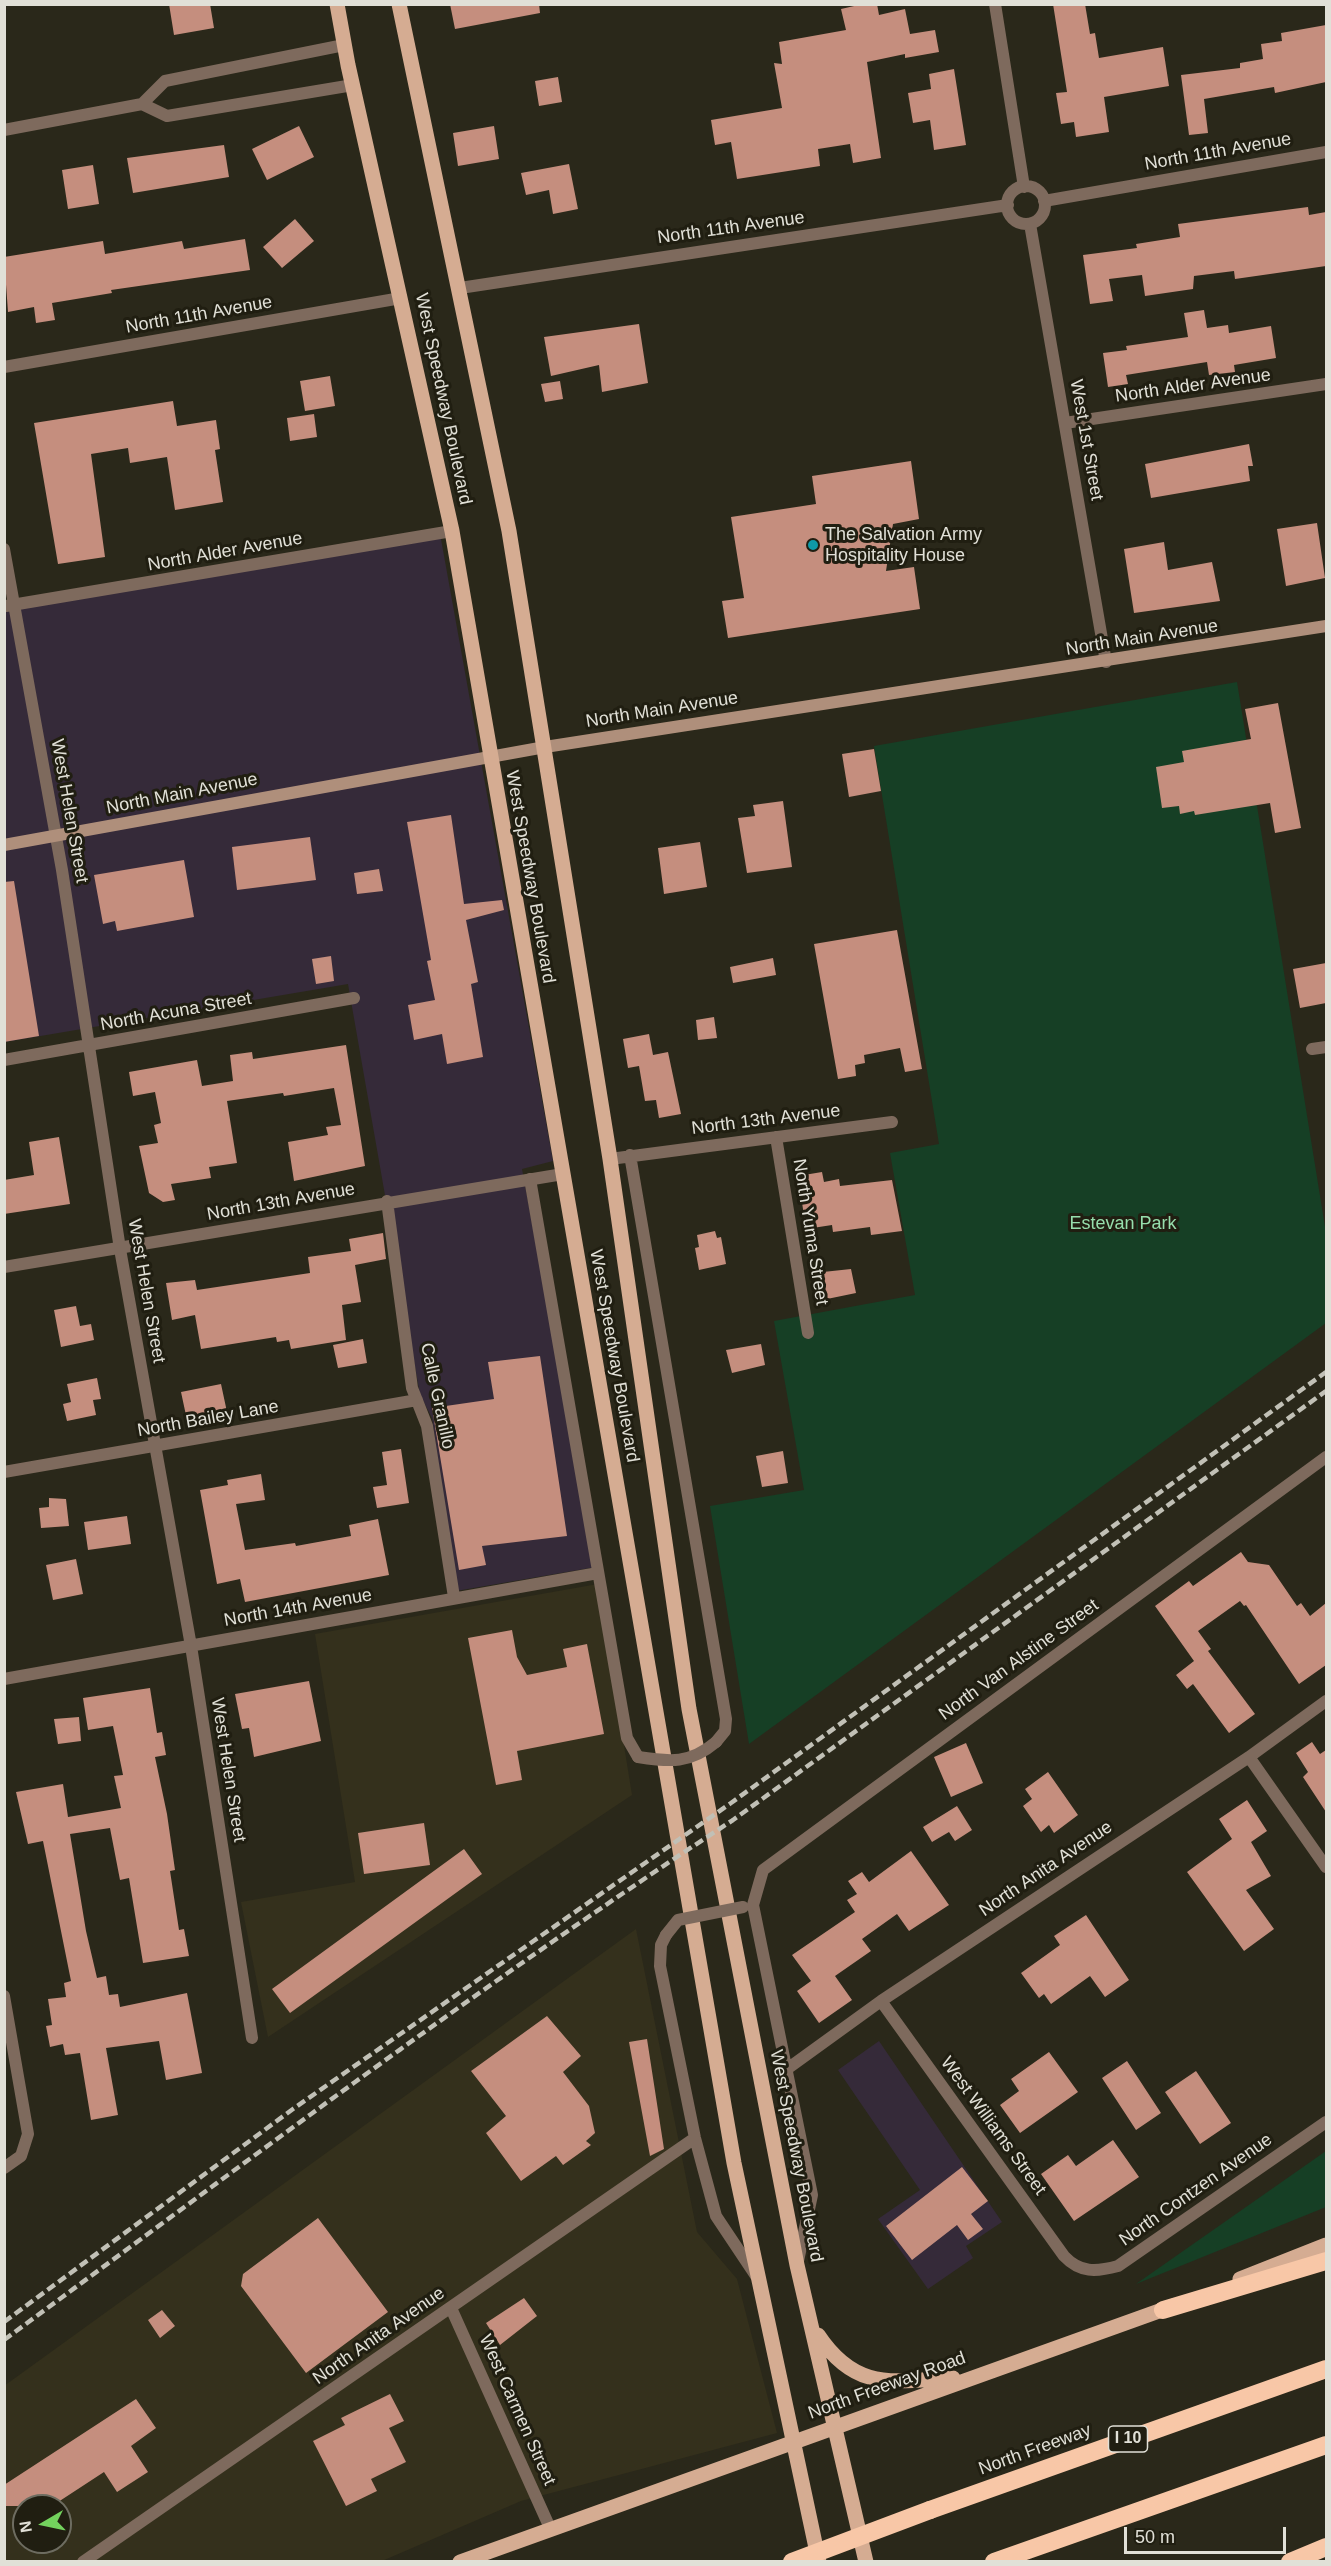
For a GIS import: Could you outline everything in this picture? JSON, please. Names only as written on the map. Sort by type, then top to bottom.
[{"type":"highway","points":[[1163,2310],[1326,2261]]},
{"type":"highway","name":"North Freeway","points":[[792,2562],[1326,2369]]},
{"type":"highway","points":[[994,2562],[1326,2445]]},
{"type":"highway","points":[[1290,2562],[1326,2547]]},
{"type":"main road","name":"West Speedway Boulevard","points":[[337,4],[352,86],[452,531],[489,757],[732,2152],[756,2276],[819,2562]]},
{"type":"main road","name":"West Speedway Boulevard","points":[[399,4],[509,531],[610,1159],[689,1710],[797,2265],[866,2562]]},
{"type":"main road","name":"North Main Avenue","points":[[4,845],[545,747],[1106,662],[1326,626]]},
{"type":"main road","name":"North Freeway Road","points":[[460,2562],[969,2377],[1163,2310],[1326,2245]]},
{"type":"main road","points":[[811,2325],[829,2351],[853,2372],[884,2381],[969,2377]]},
{"type":"street","points":[[995,4],[1024,187]]},
{"type":"street","points":[[4,130],[142,104],[165,81],[344,45]]},
{"type":"street","points":[[142,104],[167,116],[352,86]]},
{"type":"street","name":"North 11th Avenue","points":[[1044,201],[1326,152]]},
{"type":"street","points":[[1024,187],[1038,191],[1044,201],[1040,218],[1029,224],[1012,218],[1008,205],[1011,194],[1024,187]]},
{"type":"street","name":"North 11th Avenue","points":[[460,288],[1008,205]]},
{"type":"street","name":"West 1st Street","points":[[1029,224],[1106,662]]},
{"type":"street","name":"North 11th Avenue","points":[[4,367],[401,298]]},
{"type":"street","name":"North Alder Avenue","points":[[1065,423],[1326,384]]},
{"type":"street","name":"North Alder Avenue","points":[[8,606],[452,531]]},
{"type":"street","name":"West Helen Street","points":[[4,549],[8,606],[56,836],[120,1249],[191,1646],[252,2038]]},
{"type":"street","name":"North Acuna Street","points":[[4,1060],[354,998]]},
{"type":"street","points":[[1312,1050],[1326,1047]]},
{"type":"street","name":"North 13th Avenue","points":[[610,1159],[892,1122]]},
{"type":"street","name":"North Yuma Street","points":[[776,1137],[808,1333]]},
{"type":"street","points":[[530,1179],[627,1738],[638,1757],[669,1762],[700,1756],[725,1731],[726,1719],[630,1155]]},
{"type":"street","name":"North 13th Avenue","points":[[4,1267],[120,1249],[387,1201],[563,1174]]},
{"type":"street","name":"Calle Granillo","points":[[387,1201],[412,1388],[427,1426],[454,1597]]},
{"type":"street","name":"North Bailey Lane","points":[[4,1472],[417,1400]]},
{"type":"street","name":"North Van Alstine Street","points":[[748,1906],[763,1870],[1326,1457]]},
{"type":"street","name":"North 14th Avenue","points":[[4,1679],[598,1573]]},
{"type":"street","name":"North Anita Avenue","points":[[787,2068],[881,2001],[1249,1757],[1326,1701]]},
{"type":"street","points":[[1249,1757],[1326,1867]]},
{"type":"street","points":[[756,2276],[716,2216],[695,2138],[660,1966],[661,1945],[678,1920],[748,1906],[787,2068],[812,2194],[797,2265]]},
{"type":"street","points":[[4,1996],[27,2120],[27,2145],[21,2156],[4,2168]]},
{"type":"street","name":"West Williams Street","points":[[881,2001],[1064,2256],[1080,2268]]},
{"type":"street","name":"North Contzen Avenue","points":[[1080,2268],[1102,2271],[1118,2266],[1326,2122]]},
{"type":"street","name":"North Anita Avenue","points":[[83,2562],[695,2138]]},
{"type":"street","name":"West Carmen Street","points":[[451,2308],[550,2528]]},
{"type":"shaded area","points":[[439,528],[553,1161],[522,1169],[596,1567],[456,1591],[432,1418],[420,1395],[348,984],[5,1042],[5,608]]},
{"type":"shaded area","points":[[598,1584],[632,1795],[268,2037],[241,1902],[355,1882],[315,1634]]},
{"type":"shaded area","points":[[636,1929],[697,2232],[737,2279],[777,2433],[521,2501],[382,2561],[5,2561],[4,2386]]},
{"type":"shaded area","points":[[879,2041],[1002,2222],[966,2246],[973,2258],[928,2289],[878,2219],[920,2190],[838,2070]]},
{"type":"green space","name":"Estevan Park","points":[[1237,682],[1326,1233],[1326,1323],[749,1744],[710,1506],[804,1490],[774,1321],[915,1295],[890,1153],[939,1144],[874,746]]},
{"type":"green space","points":[[1326,2151],[1326,2207],[1136,2284]]},
{"type":"building","points":[[169,4],[210,4],[214,28],[174,35]]},
{"type":"building","points":[[450,4],[539,4],[540,13],[455,29]]},
{"type":"building","points":[[863,4],[877,4],[879,15],[905,9],[910,34],[935,30],[939,52],[905,58],[905,54],[867,62],[881,158],[853,163],[850,144],[818,149],[820,166],[737,179],[731,142],[715,145],[711,120],[782,108],[774,63],[782,64],[779,42],[846,30],[841,9]]},
{"type":"building","points":[[1053,4],[1085,4],[1090,34],[1095,33],[1099,58],[1163,47],[1169,86],[1104,97],[1109,132],[1076,137],[1074,122],[1061,124],[1056,93],[1067,92]]},
{"type":"building","points":[[1326,25],[1326,82],[1275,93],[1274,87],[1204,99],[1208,133],[1189,135],[1181,75],[1240,68],[1240,63],[1263,59],[1261,44],[1282,41],[1281,33]]},
{"type":"building","points":[[954,69],[966,145],[934,150],[930,120],[913,123],[908,93],[931,89],[929,74]]},
{"type":"building","points":[[558,77],[562,102],[539,106],[535,81]]},
{"type":"building","points":[[299,126],[314,157],[267,180],[252,149]]},
{"type":"building","points":[[494,126],[499,159],[458,166],[453,133]]},
{"type":"building","points":[[224,145],[229,177],[133,193],[127,158]]},
{"type":"building","points":[[569,164],[578,209],[553,214],[549,190],[526,195],[521,173]]},
{"type":"building","points":[[93,165],[99,204],[68,209],[62,170]]},
{"type":"building","points":[[1308,207],[1309,215],[1326,212],[1326,266],[1235,279],[1234,271],[1194,276],[1193,289],[1145,296],[1142,275],[1109,279],[1113,301],[1090,304],[1083,255],[1137,248],[1136,244],[1180,237],[1178,224]]},
{"type":"building","points":[[295,219],[314,241],[282,268],[263,247]]},
{"type":"building","points":[[245,239],[250,270],[111,290],[112,293],[52,303],[55,320],[36,323],[34,307],[8,312],[4,257],[103,241],[105,254],[182,241],[184,249]]},
{"type":"building","points":[[1204,310],[1207,328],[1228,325],[1229,333],[1271,326],[1276,358],[1234,365],[1235,372],[1209,375],[1207,362],[1126,375],[1128,384],[1108,387],[1103,353],[1127,350],[1126,346],[1188,337],[1184,313]]},
{"type":"building","points":[[639,324],[648,383],[602,392],[599,365],[551,376],[544,337]]},
{"type":"building","points":[[330,376],[335,406],[305,411],[300,381]]},
{"type":"building","points":[[560,381],[563,399],[545,402],[541,384]]},
{"type":"building","points":[[173,401],[177,426],[216,420],[220,449],[215,450],[223,502],[175,510],[167,457],[130,463],[128,448],[91,454],[105,557],[58,564],[34,423]]},
{"type":"building","points":[[314,414],[317,437],[290,441],[287,418]]},
{"type":"building","points":[[1249,444],[1253,466],[1248,466],[1250,481],[1151,498],[1145,464]]},
{"type":"building","name":"The Salvation Army Hospitality House","points":[[911,461],[919,519],[893,524],[886,571],[914,567],[920,609],[728,638],[722,601],[744,598],[731,517],[816,504],[812,476]]},
{"type":"building","points":[[1317,523],[1325,578],[1286,586],[1277,529]]},
{"type":"building","points":[[1164,542],[1168,570],[1212,562],[1220,601],[1134,613],[1124,549]]},
{"type":"building","points":[[1278,703],[1301,828],[1275,833],[1270,803],[1195,815],[1194,811],[1180,814],[1179,806],[1162,808],[1156,767],[1184,762],[1182,751],[1251,739],[1245,709]]},
{"type":"building","points":[[874,749],[881,791],[849,797],[842,754]]},
{"type":"building","points":[[783,801],[792,867],[747,873],[738,818],[755,816],[753,805]]},
{"type":"building","points":[[451,815],[464,904],[502,900],[504,910],[466,920],[478,982],[471,984],[483,1057],[447,1064],[442,1034],[414,1040],[408,1005],[435,1000],[427,961],[431,960],[407,822]]},
{"type":"building","points":[[310,837],[316,880],[237,890],[232,847]]},
{"type":"building","points":[[700,842],[707,887],[664,894],[658,848]]},
{"type":"building","points":[[184,860],[194,917],[117,931],[115,921],[103,924],[94,875]]},
{"type":"building","points":[[379,869],[383,891],[357,894],[354,873]]},
{"type":"building","points":[[14,881],[39,1036],[4,1042],[4,882]]},
{"type":"building","points":[[897,930],[922,1069],[905,1072],[900,1048],[864,1055],[865,1063],[855,1065],[856,1076],[838,1079],[814,944]]},
{"type":"building","points":[[331,956],[334,981],[316,984],[312,959]]},
{"type":"building","points":[[773,958],[776,975],[733,983],[730,967]]},
{"type":"building","points":[[1326,963],[1326,1003],[1300,1008],[1293,969]]},
{"type":"building","points":[[714,1017],[717,1038],[698,1040],[696,1020]]},
{"type":"building","points":[[649,1034],[653,1055],[668,1052],[681,1114],[659,1118],[656,1100],[645,1101],[639,1066],[628,1068],[623,1039]]},
{"type":"building","points":[[346,1045],[365,1166],[294,1181],[288,1142],[328,1135],[326,1127],[341,1125],[334,1088],[284,1096],[283,1093],[227,1101],[237,1163],[209,1167],[211,1178],[171,1184],[175,1200],[163,1202],[149,1193],[139,1146],[158,1143],[154,1125],[161,1123],[155,1092],[133,1096],[129,1072],[197,1060],[202,1086],[233,1081],[230,1055],[252,1052],[253,1059]]},
{"type":"building","points":[[59,1137],[70,1204],[4,1214],[4,1180],[34,1175],[29,1142]]},
{"type":"building","points":[[822,1172],[824,1182],[839,1179],[840,1186],[892,1180],[902,1231],[871,1235],[870,1227],[833,1232],[832,1225],[806,1229],[798,1176]]},
{"type":"building","points":[[715,1231],[717,1238],[721,1237],[726,1264],[699,1270],[695,1248],[699,1247],[697,1235]]},
{"type":"building","points":[[383,1233],[386,1259],[355,1265],[361,1302],[342,1305],[346,1340],[291,1349],[289,1340],[277,1342],[276,1337],[201,1349],[195,1315],[172,1320],[166,1283],[195,1280],[197,1290],[310,1273],[308,1257],[351,1251],[349,1239]]},
{"type":"building","points":[[851,1269],[856,1293],[827,1299],[823,1272]]},
{"type":"building","points":[[76,1306],[80,1326],[91,1324],[94,1340],[61,1347],[54,1310]]},
{"type":"building","points":[[363,1339],[367,1363],[338,1368],[333,1345]]},
{"type":"building","points":[[761,1344],[765,1365],[732,1373],[726,1350]]},
{"type":"building","points":[[540,1356],[567,1536],[482,1546],[486,1565],[459,1570],[432,1408],[494,1399],[488,1362]]},
{"type":"building","points":[[97,1378],[101,1399],[93,1400],[96,1415],[67,1421],[63,1404],[71,1402],[67,1384]]},
{"type":"building","points":[[221,1384],[227,1412],[187,1420],[181,1392]]},
{"type":"building","points":[[401,1449],[409,1503],[377,1508],[373,1487],[387,1485],[382,1452]]},
{"type":"building","points":[[783,1451],[788,1483],[762,1487],[756,1456]]},
{"type":"building","points":[[261,1474],[265,1500],[236,1504],[245,1550],[295,1543],[296,1546],[351,1536],[349,1525],[378,1519],[389,1575],[245,1602],[240,1579],[217,1584],[200,1490],[228,1485],[227,1480]]},
{"type":"building","points":[[49,1498],[66,1499],[69,1526],[41,1528],[39,1508],[49,1507]]},
{"type":"building","points":[[127,1516],[131,1544],[88,1550],[84,1522]]},
{"type":"building","points":[[1241,1552],[1248,1562],[1269,1565],[1297,1606],[1301,1603],[1310,1616],[1326,1603],[1326,1665],[1299,1684],[1246,1605],[1244,1606],[1240,1601],[1198,1631],[1211,1649],[1208,1651],[1255,1714],[1229,1733],[1193,1684],[1187,1689],[1176,1675],[1194,1661],[1155,1606],[1189,1581],[1193,1586]]},
{"type":"building","points":[[76,1559],[83,1594],[53,1600],[46,1565]]},
{"type":"building","points":[[512,1630],[517,1657],[527,1675],[567,1667],[563,1649],[587,1644],[604,1734],[517,1751],[522,1780],[496,1785],[468,1638]]},
{"type":"building","points":[[309,1681],[321,1741],[254,1757],[249,1728],[242,1729],[235,1694]]},
{"type":"building","points":[[150,1688],[157,1733],[162,1732],[166,1755],[155,1757],[167,1814],[175,1870],[170,1871],[179,1930],[184,1929],[189,1956],[143,1963],[129,1878],[120,1880],[110,1828],[70,1834],[86,1931],[97,1978],[106,1976],[109,1995],[118,1994],[120,2007],[187,1993],[202,2073],[166,2080],[159,2041],[106,2048],[118,2115],[91,2120],[80,2053],[65,2055],[63,2044],[50,2047],[46,2026],[52,2025],[48,1999],[66,1997],[64,1983],[71,1981],[43,1841],[28,1844],[16,1792],[63,1784],[68,1817],[121,1808],[114,1776],[123,1775],[113,1726],[88,1730],[83,1698]]},
{"type":"building","points":[[79,1717],[81,1741],[58,1744],[54,1719]]},
{"type":"building","points":[[1312,1742],[1320,1754],[1326,1750],[1326,1812],[1303,1777],[1308,1772],[1296,1753]]},
{"type":"building","points":[[966,1743],[983,1783],[951,1797],[934,1757]]},
{"type":"building","points":[[1048,1772],[1078,1815],[1054,1833],[1049,1825],[1041,1832],[1023,1806],[1032,1799],[1025,1789]]},
{"type":"building","points":[[1247,1800],[1267,1831],[1251,1842],[1271,1876],[1246,1890],[1274,1929],[1244,1951],[1187,1872],[1232,1839],[1219,1819]]},
{"type":"building","points":[[957,1806],[972,1830],[955,1841],[949,1832],[932,1842],[923,1827]]},
{"type":"building","points":[[424,1823],[430,1865],[364,1874],[358,1833]]},
{"type":"building","points":[[464,1849],[482,1874],[290,2013],[272,1989]]},
{"type":"building","points":[[911,1851],[949,1905],[909,1931],[897,1914],[862,1939],[871,1951],[835,1976],[852,2000],[819,2023],[797,1991],[811,1981],[792,1955],[855,1912],[847,1900],[857,1894],[848,1881],[862,1872],[869,1882]]},
{"type":"building","points":[[1086,1915],[1129,1980],[1105,1997],[1090,1976],[1051,2004],[1044,1994],[1039,1998],[1021,1973],[1060,1945],[1054,1936]]},
{"type":"building","points":[[547,2016],[581,2056],[563,2072],[589,2106],[595,2133],[586,2141],[591,2145],[563,2165],[556,2156],[521,2181],[486,2133],[506,2116],[471,2071]]},
{"type":"building","points":[[647,2039],[664,2149],[650,2156],[629,2042]]},
{"type":"building","points":[[1049,2052],[1078,2092],[1020,2133],[1000,2105],[1019,2091],[1011,2079]]},
{"type":"building","points":[[1127,2061],[1161,2113],[1136,2130],[1102,2078]]},
{"type":"building","points":[[1196,2071],[1231,2123],[1200,2144],[1165,2092]]},
{"type":"building","points":[[1113,2140],[1139,2177],[1074,2221],[1041,2174],[1068,2155],[1076,2166]]},
{"type":"building","points":[[962,2167],[988,2201],[971,2214],[983,2229],[968,2240],[957,2225],[912,2260],[886,2226]]},
{"type":"building","points":[[318,2218],[388,2312],[306,2373],[241,2286],[243,2274]]},
{"type":"building","points":[[524,2298],[537,2316],[500,2345],[486,2323]]},
{"type":"building","points":[[162,2310],[175,2326],[160,2338],[148,2320]]},
{"type":"building","points":[[390,2394],[404,2421],[389,2428],[406,2462],[371,2479],[377,2491],[346,2506],[313,2441],[345,2425],[341,2418]]},
{"type":"building","points":[[136,2399],[156,2428],[131,2446],[148,2472],[117,2492],[104,2472],[70,2494],[12,2494],[12,2506],[4,2506],[4,2485]]},
{"type":"railway","points":[[4,2322],[293,2109],[731,1803],[1326,1372]]},
{"type":"railway","points":[[4,2340],[456,2009],[733,1820],[1326,1391]]},
{"type":"place","name":"The Salvation Army Hospitality House","points":[[813,545]]}]
